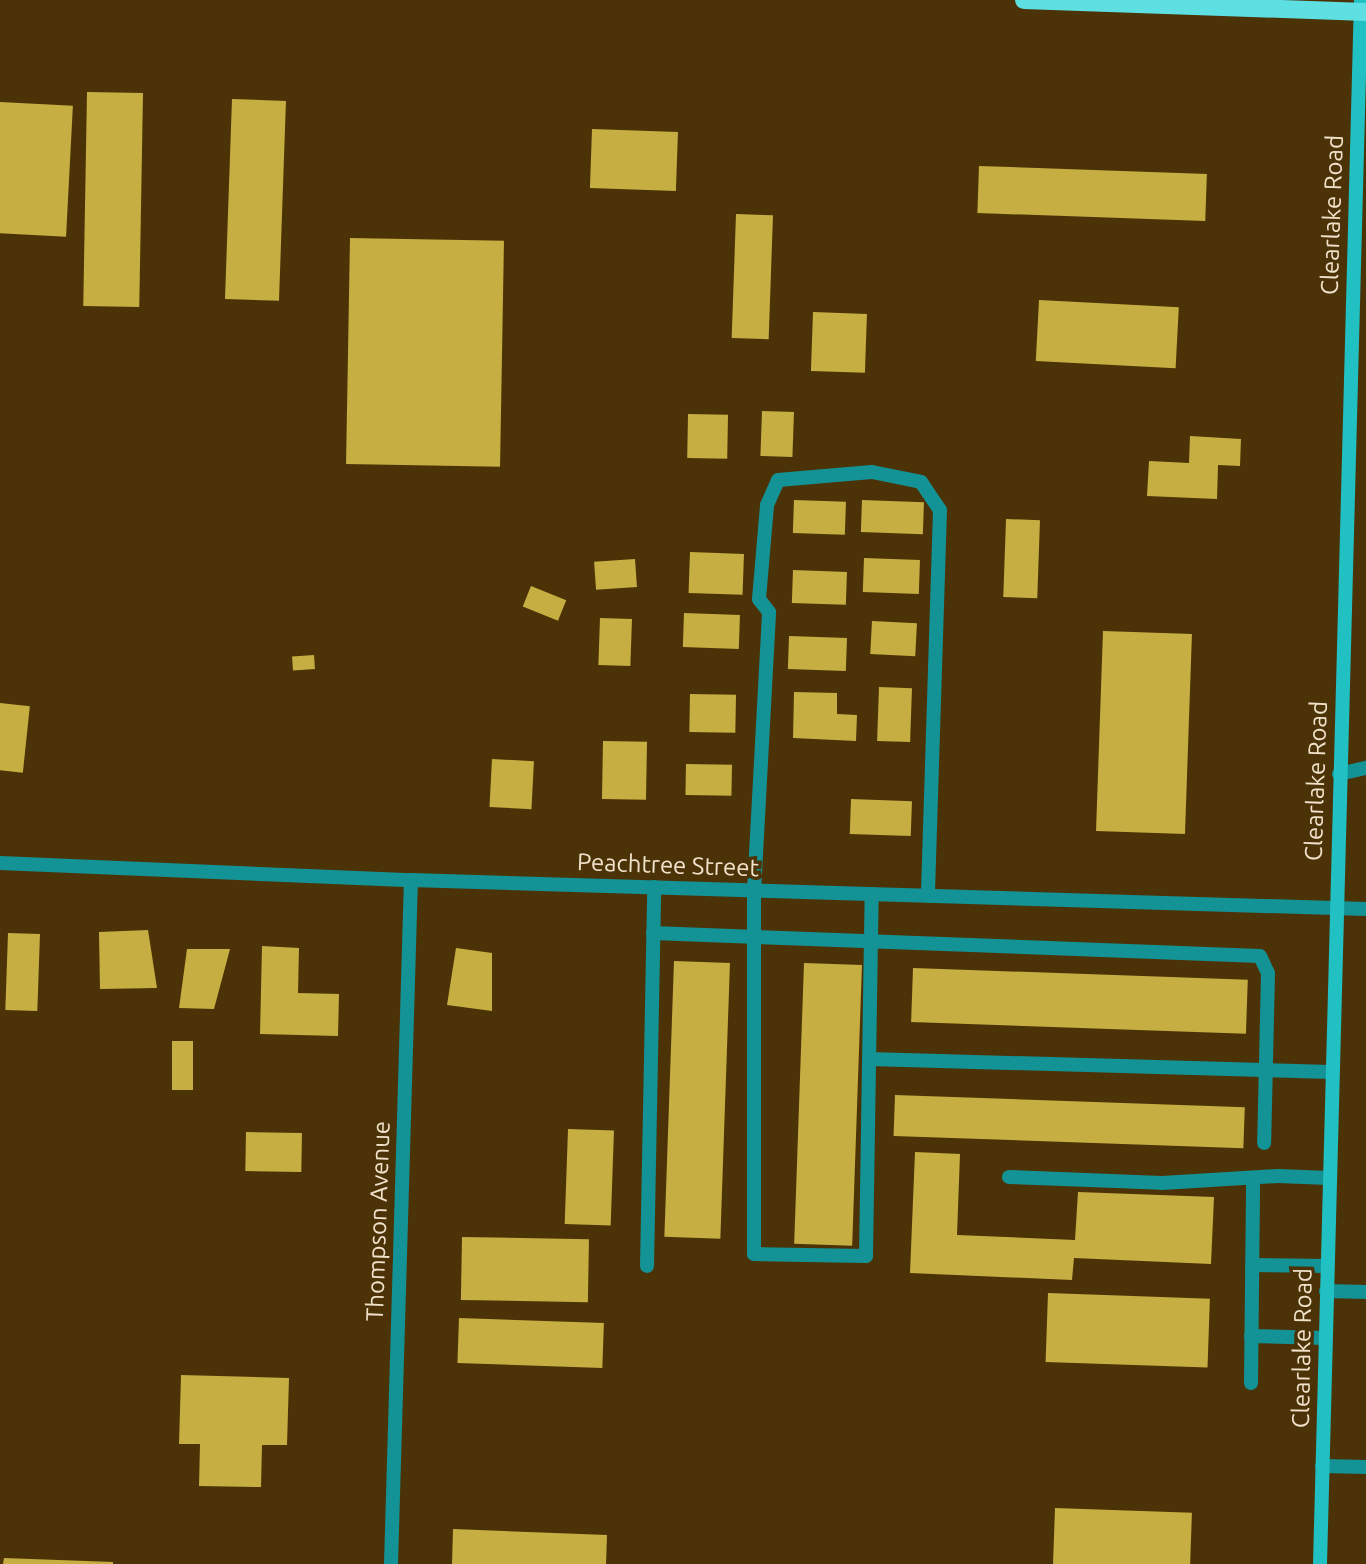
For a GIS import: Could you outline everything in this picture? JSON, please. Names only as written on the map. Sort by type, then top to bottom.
[{"type":"main road","points":[[1024,0],[1363,8]]},
{"type":"main road","name":"Clearlake Road","points":[[1320,1564],[1335,908],[1363,8]]},
{"type":"street","points":[[872,894],[866,1256],[754,1254],[754,891],[769,612],[760,599],[767,505],[778,480],[872,472],[921,482],[940,510],[928,896]]},
{"type":"street","points":[[1339,774],[1366,768]]},
{"type":"street","name":"Peachtree Street","points":[[0,863],[411,880],[1366,909]]},
{"type":"street","name":"Thompson Avenue","points":[[391,1564],[411,880]]},
{"type":"street","points":[[647,1266],[654,887]]},
{"type":"street","points":[[653,933],[1260,956],[1268,973],[1264,1143]]},
{"type":"street","points":[[869,1059],[1331,1072]]},
{"type":"street","points":[[1009,1177],[1162,1183],[1278,1176],[1329,1178]]},
{"type":"street","points":[[1251,1383],[1253,1178]]},
{"type":"street","points":[[1252,1265],[1327,1266]]},
{"type":"street","points":[[1326,1291],[1366,1292]]},
{"type":"street","points":[[1251,1336],[1325,1338]]},
{"type":"street","points":[[1322,1466],[1366,1467]]},
{"type":"building","points":[[87,92],[143,93],[139,307],[83,306]]},
{"type":"building","points":[[232,99],[286,101],[279,301],[225,299]]},
{"type":"building","points":[[0,102],[73,106],[66,237],[0,233]]},
{"type":"building","points":[[592,129],[678,132],[676,191],[590,188]]},
{"type":"building","points":[[979,166],[1207,174],[1205,221],[977,213]]},
{"type":"building","points":[[736,214],[773,215],[769,339],[732,338]]},
{"type":"building","points":[[350,238],[504,241],[500,467],[346,464]]},
{"type":"building","points":[[1039,300],[1179,307],[1176,368],[1036,361]]},
{"type":"building","points":[[813,312],[867,314],[865,373],[811,371]]},
{"type":"building","points":[[762,411],[794,412],[792,457],[760,456]]},
{"type":"building","points":[[688,414],[728,415],[727,459],[687,458]]},
{"type":"building","points":[[1190,436],[1241,439],[1240,466],[1218,465],[1217,499],[1147,496],[1149,461],[1189,463]]},
{"type":"building","points":[[794,500],[846,502],[845,535],[793,533]]},
{"type":"building","points":[[862,500],[924,502],[923,534],[861,532]]},
{"type":"building","points":[[1006,519],[1040,520],[1037,598],[1003,597]]},
{"type":"building","points":[[690,552],[744,554],[743,595],[689,593]]},
{"type":"building","points":[[864,558],[920,560],[919,594],[863,592]]},
{"type":"building","points":[[635,559],[637,587],[596,590],[594,562]]},
{"type":"building","points":[[793,570],[847,572],[846,605],[792,603]]},
{"type":"building","points":[[531,586],[566,600],[558,621],[523,606]]},
{"type":"building","points":[[684,613],[740,615],[739,649],[683,647]]},
{"type":"building","points":[[600,618],[632,619],[630,666],[598,665]]},
{"type":"building","points":[[872,621],[917,623],[915,656],[870,654]]},
{"type":"building","points":[[1103,631],[1192,634],[1185,834],[1096,831]]},
{"type":"building","points":[[789,636],[847,638],[846,671],[788,669]]},
{"type":"building","points":[[314,655],[315,669],[293,671],[292,657]]},
{"type":"building","points":[[879,687],[912,688],[910,742],[877,741]]},
{"type":"building","points":[[794,692],[837,693],[837,714],[857,715],[856,741],[793,738]]},
{"type":"building","points":[[690,694],[736,695],[735,733],[689,732]]},
{"type":"building","points":[[0,703],[30,706],[23,773],[0,770]]},
{"type":"building","points":[[603,741],[647,742],[646,800],[602,799]]},
{"type":"building","points":[[492,759],[534,761],[531,809],[489,807]]},
{"type":"building","points":[[686,764],[732,765],[731,796],[685,795]]},
{"type":"building","points":[[851,799],[912,801],[911,836],[850,834]]},
{"type":"building","points":[[148,930],[157,988],[100,989],[99,932]]},
{"type":"building","points":[[8,933],[40,934],[37,1011],[5,1010]]},
{"type":"building","points":[[262,946],[299,948],[298,993],[339,994],[338,1036],[260,1034]]},
{"type":"building","points":[[456,948],[492,953],[492,1011],[447,1005]]},
{"type":"building","points":[[187,949],[230,949],[214,1009],[179,1008]]},
{"type":"building","points":[[674,961],[730,963],[720,1239],[664,1237]]},
{"type":"building","points":[[804,963],[862,965],[852,1246],[794,1244]]},
{"type":"building","points":[[913,968],[1248,980],[1246,1034],[911,1022]]},
{"type":"building","points":[[172,1041],[193,1041],[193,1090],[172,1090]]},
{"type":"building","points":[[895,1095],[1245,1107],[1243,1148],[894,1136]]},
{"type":"building","points":[[568,1129],[614,1131],[611,1226],[565,1224]]},
{"type":"building","points":[[246,1132],[302,1133],[301,1172],[245,1171]]},
{"type":"building","points":[[915,1152],[960,1154],[957,1235],[1075,1240],[1078,1192],[1214,1197],[1211,1264],[1074,1258],[1072,1280],[910,1273]]},
{"type":"building","points":[[462,1237],[589,1239],[588,1302],[461,1300]]},
{"type":"building","points":[[1048,1293],[1210,1299],[1207,1368],[1046,1362]]},
{"type":"building","points":[[459,1318],[604,1323],[602,1368],[457,1363]]},
{"type":"building","points":[[181,1375],[289,1378],[287,1445],[262,1445],[261,1487],[199,1486],[200,1444],[179,1444]]},
{"type":"building","points":[[1055,1508],[1192,1513],[1190,1564],[1053,1564]]},
{"type":"building","points":[[453,1529],[607,1535],[606,1564],[452,1564]]},
{"type":"building","points":[[4,1558],[113,1562],[113,1564],[3,1564]]}]
